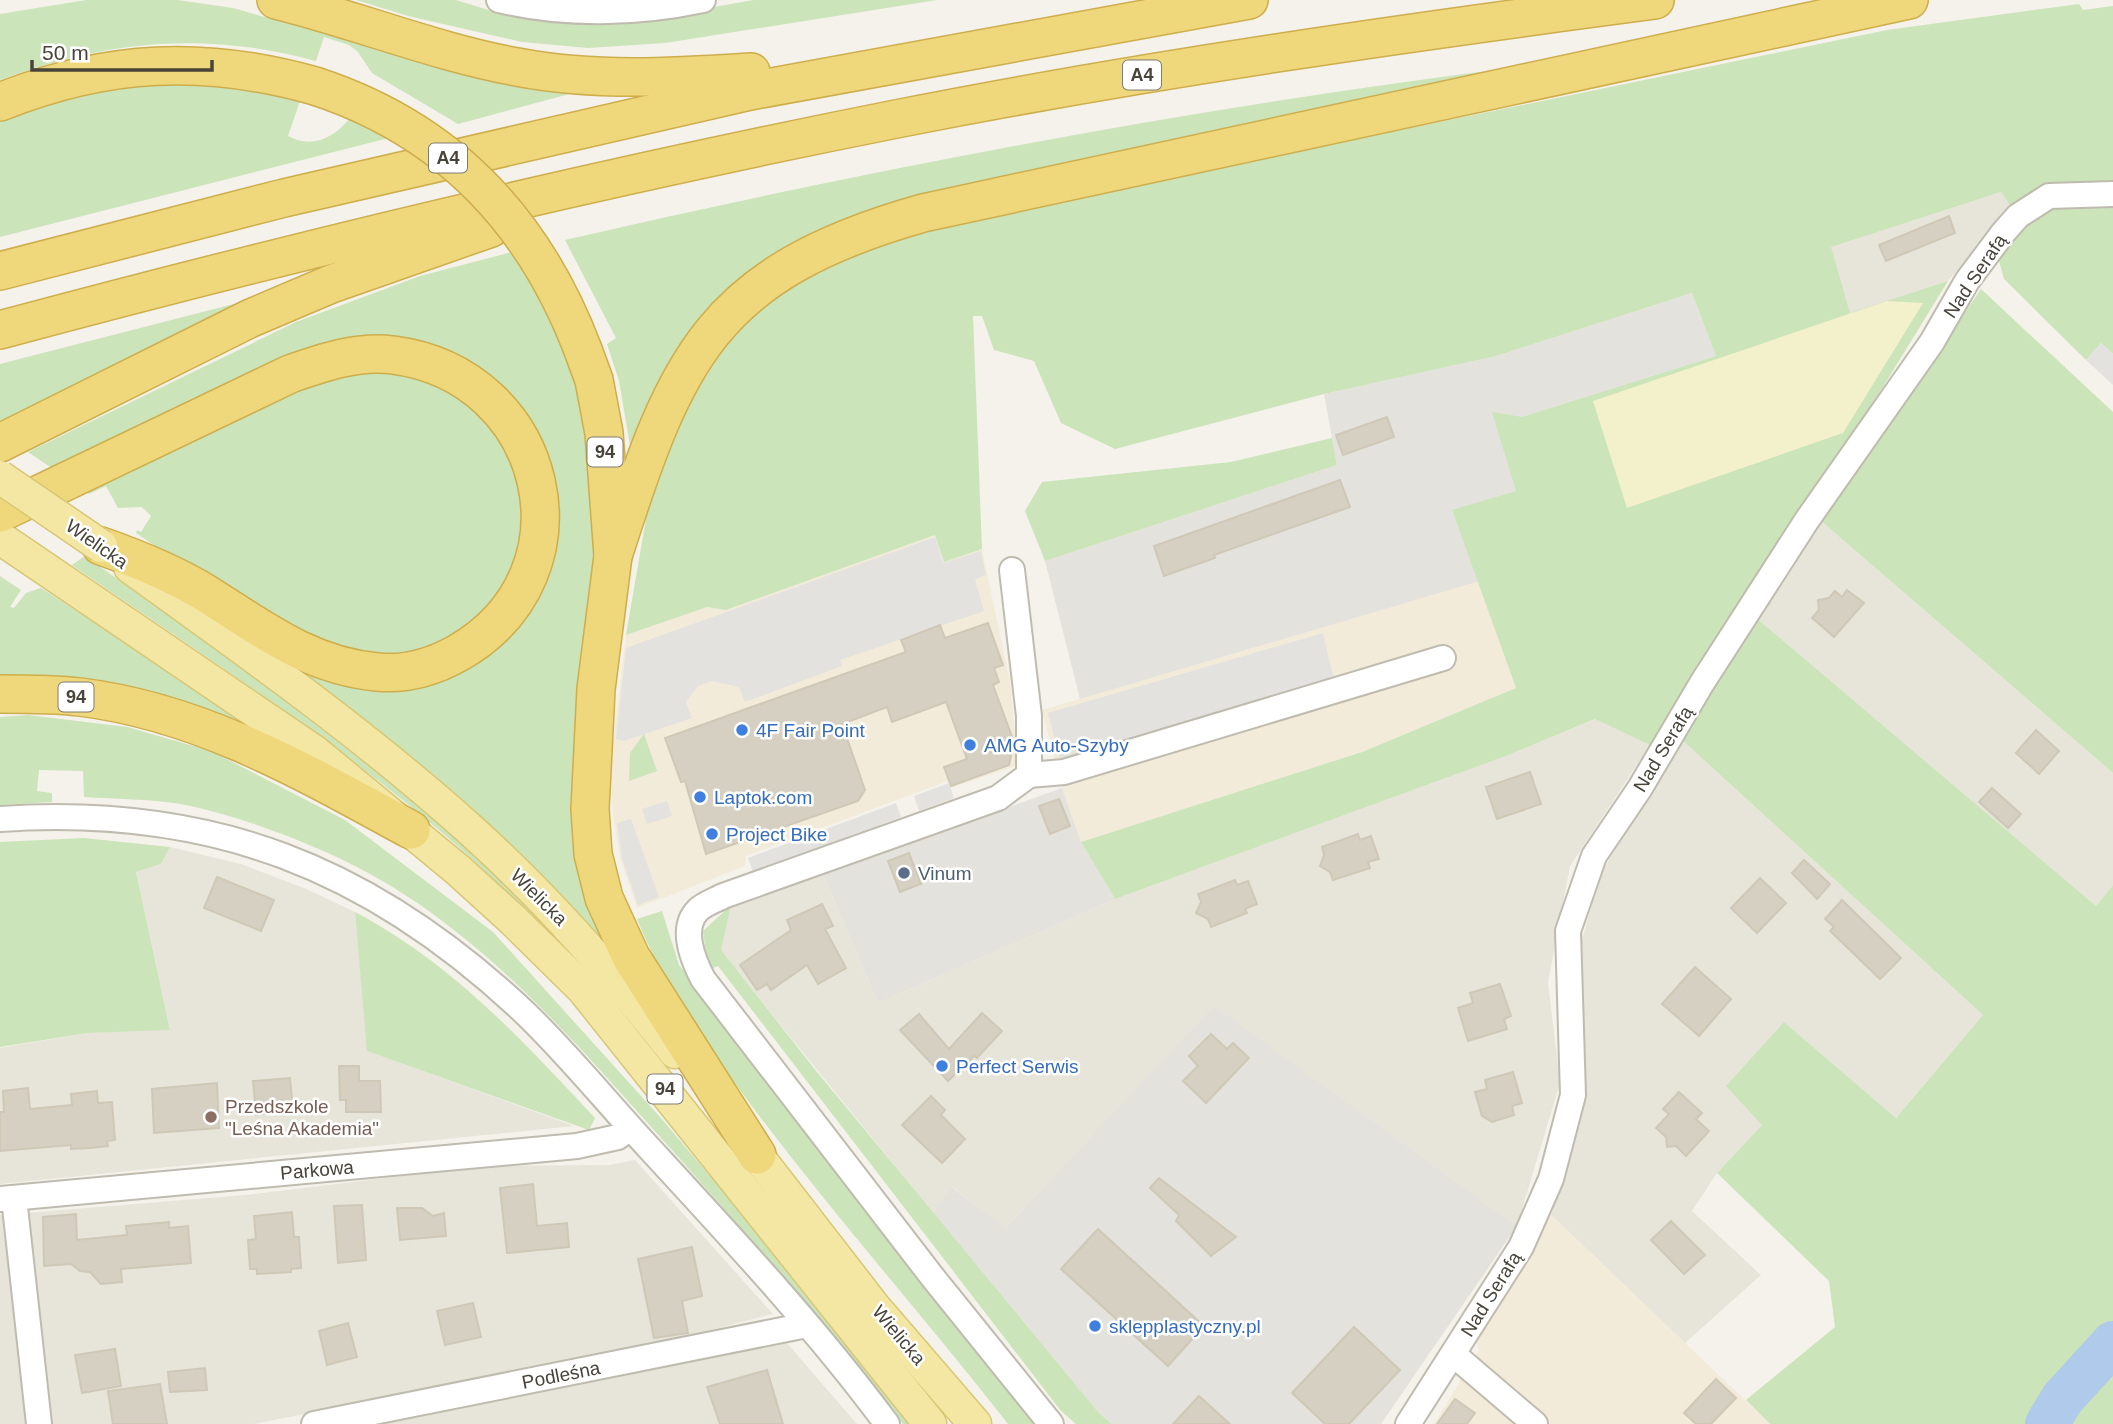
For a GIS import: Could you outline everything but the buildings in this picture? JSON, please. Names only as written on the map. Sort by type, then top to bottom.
[{"type":"highway","points":[[276,0],[453,51],[516,67],[569,75],[635,78],[899,61]]},
{"type":"highway","name":"A4","points":[[0,271],[499,146],[899,61],[1249,0]]},
{"type":"highway","name":"A4","points":[[0,330],[292,254],[633,173],[905,117],[1184,67],[1655,0]]},
{"type":"highway","points":[[757,1155],[631,957],[604,898],[593,854],[590,809],[596,689],[613,556],[657,423],[695,352],[720,321],[748,295],[813,252],[868,229],[923,213],[1909,0]]},
{"type":"highway","name":"94","points":[[0,102],[89,75],[156,65],[234,67],[315,86],[375,108],[404,125],[459,166],[495,200],[515,223],[552,279],[594,380],[604,433],[613,556]]},
{"type":"highway","points":[[0,443],[251,318],[331,284],[556,205],[633,173]]},
{"type":"highway","points":[[0,513],[290,374],[326,362],[390,354],[421,360],[450,372],[476,385],[499,407],[527,451],[539,497],[541,524],[536,554],[512,605],[493,628],[470,646],[447,659],[402,672],[358,670],[305,654],[262,632],[205,593],[157,566],[101,546]]},
{"type":"highway","name":"94","points":[[0,694],[80,697],[151,710],[202,727],[284,761],[411,830]]},
{"type":"main road","name":"Wielicka","points":[[0,477],[101,546],[337,719],[476,834],[559,915],[632,999],[876,1308],[975,1424]]},
{"type":"main road","name":"Wielicka","points":[[0,538],[315,752],[458,870],[583,989],[930,1424]]},
{"type":"street","points":[[499,0],[567,10],[620,11],[703,0]]},
{"type":"street","name":"Nad Serafą","points":[[1408,1424],[1521,1247],[1551,1179],[1573,1096],[1568,931],[1594,856],[1640,788],[1702,683],[1807,520],[1932,342],[1967,281],[2003,233],[2018,216],[2049,196],[2113,194]]},
{"type":"street","points":[[1012,570],[1029,716],[1029,775]]},
{"type":"street","points":[[1052,1424],[934,1279],[703,979],[693,961],[689,928],[699,910],[723,896],[998,798],[1029,775],[1064,772],[1443,658]]},
{"type":"street","points":[[0,819],[65,814],[177,826],[260,846],[345,881],[425,931],[524,1012],[807,1325],[887,1424]]},
{"type":"street","name":"Parkowa","points":[[7,1198],[577,1146],[618,1137],[630,1128]]},
{"type":"street","points":[[7,1198],[39,1424]]},
{"type":"street","name":"Podleśna","points":[[314,1424],[807,1325]]},
{"type":"street","points":[[1453,1354],[1535,1424]]},
{"type":"shaded area","points":[[2001,192],[2011,207],[1948,281],[1850,314],[1830,247]]},
{"type":"shaded area","points":[[1692,293],[1716,356],[1522,417],[1516,491],[1452,511],[1480,581],[1080,699],[1045,561],[1337,465],[1324,394],[1496,356]]},
{"type":"shaded area","points":[[2101,343],[2113,354],[2113,385],[2086,360]]},
{"type":"shaded area","points":[[1821,521],[2113,773],[2113,885],[2096,906],[1754,616]]},
{"type":"shaded area","points":[[935,535],[944,562],[982,549],[1010,682],[1018,765],[951,788],[948,781],[746,856],[745,866],[637,908],[620,858],[612,807],[611,760],[626,635],[707,607],[726,610]]},
{"type":"shaded area","points":[[935,537],[943,563],[981,551],[986,575],[975,579],[984,611],[840,660],[842,666],[745,702],[739,687],[712,681],[698,686],[686,702],[692,718],[624,741],[616,739],[626,648]]},
{"type":"shaded area","points":[[1480,581],[1516,688],[1362,752],[1081,842],[1062,788],[1042,710]]},
{"type":"shaded area","points":[[1323,633],[1334,679],[1060,759],[1048,713]]},
{"type":"shaded area","points":[[1596,719],[1650,745],[1570,866],[1548,982],[1560,1083],[1517,1226],[1214,1007],[1004,1229],[953,1187],[933,1213],[720,950],[731,905],[823,874],[878,1003],[1115,899],[1506,756]]},
{"type":"shaded area","points":[[1682,740],[1983,1015],[1896,1118],[1784,1022],[1762,1125],[1717,1173],[1692,1211],[1761,1275],[1685,1343],[1551,1215],[1584,1108],[1580,947],[1600,875]]},
{"type":"shaded area","points":[[949,783],[954,798],[919,811],[914,796]]},
{"type":"shaded area","points":[[1062,788],[1081,842],[1115,899],[878,1003],[823,874]]},
{"type":"shaded area","points":[[667,801],[672,816],[647,824],[642,809]]},
{"type":"shaded area","points":[[896,803],[901,817],[753,872],[748,858]]},
{"type":"shaded area","points":[[631,819],[659,897],[638,905],[622,858],[617,823]]},
{"type":"shaded area","points":[[170,847],[241,864],[304,888],[355,912],[368,1051],[574,1126],[0,1184],[0,1048],[87,1033],[170,1029],[136,872],[161,864]]},
{"type":"shaded area","points":[[1214,1006],[1517,1226],[1381,1424],[1112,1424],[1099,1413],[933,1213],[952,1187],[1005,1228]]},
{"type":"shaded area","points":[[635,1160],[773,1314],[636,1349],[254,1424],[0,1424],[0,1215],[245,1195],[485,1166],[609,1165]]},
{"type":"shaded area","points":[[1551,1215],[1770,1424],[1434,1424],[1479,1350],[1476,1339]]},
{"type":"shaded area","points":[[786,1342],[857,1424],[356,1424]]},
{"type":"green space","points":[[86,0],[177,0],[233,8],[477,77],[573,93],[458,124],[372,73],[358,52],[349,45],[324,37],[316,61],[235,46],[156,44],[79,56],[0,80],[0,14]]},
{"type":"green space","points":[[356,0],[456,0],[495,12],[560,23],[628,22],[754,0],[937,0],[665,43],[588,48],[522,42],[408,16]]},
{"type":"green space","points":[[2079,4],[2083,10],[2113,6],[2113,180],[2051,185],[2011,207],[2001,192],[1831,247],[1850,313],[1948,281],[1851,439],[1711,645],[1650,745],[1595,719],[1506,756],[1115,899],[1081,842],[1362,752],[1516,688],[1452,510],[1516,491],[1492,412],[1522,417],[1716,356],[1692,293],[1496,356],[1324,394],[1115,449],[1061,423],[1034,361],[994,350],[982,316],[973,316],[982,549],[944,562],[935,535],[726,610],[707,607],[626,635],[651,490],[675,414],[701,384],[730,339],[763,302],[802,273],[906,231],[1381,127],[1386,133],[1887,30]]},
{"type":"green space","points":[[1526,66],[883,208],[836,225],[794,244],[757,266],[725,293],[697,323],[672,358],[630,445],[619,381],[607,344],[616,338],[565,240],[923,163],[1164,119]]},
{"type":"green space","points":[[152,79],[302,95],[288,136],[297,140],[314,141],[330,136],[350,118],[389,138],[0,237],[0,116],[53,98]]},
{"type":"green space","points":[[2050,202],[2113,202],[2113,354],[2101,343],[2086,360],[2004,279],[1999,261],[2024,223]]},
{"type":"green space","points":[[512,252],[549,311],[592,424],[608,943],[605,947],[301,674],[301,671],[497,643],[547,468],[398,344],[59,473],[28,452],[296,322],[420,276]]},
{"type":"green space","points":[[1981,289],[2113,412],[2113,773],[1821,521]]},
{"type":"green space","points":[[269,295],[0,429],[0,364]]},
{"type":"green space","points":[[391,371],[433,380],[496,427],[526,500],[518,566],[472,628],[418,655],[367,658],[255,615],[136,533],[137,530],[141,532],[151,516],[142,507],[118,508],[106,486],[89,494],[83,489],[260,401],[341,374]]},
{"type":"green space","points":[[1332,438],[1337,465],[1045,561],[1025,511],[1042,482],[1231,462]]},
{"type":"green space","points":[[85,556],[317,722],[406,794],[474,854],[522,902],[635,1026],[633,1028],[528,914],[461,849],[320,737],[72,565]]},
{"type":"green space","points":[[0,576],[21,590],[10,607],[14,608],[26,593],[41,588],[259,730],[0,681]]},
{"type":"green space","points":[[1754,616],[2096,906],[2113,885],[2113,1424],[1770,1424],[1746,1400],[1835,1327],[1829,1281],[1717,1173],[1762,1125],[1726,1086],[1784,1022],[1896,1118],[1983,1015],[1682,740]]},
{"type":"green space","points":[[28,715],[127,727],[211,751],[345,820],[493,932],[660,1117],[919,1424],[903,1424],[718,1201],[550,1016],[474,946],[392,887],[347,862],[287,836],[220,813],[156,801],[84,797],[83,771],[39,770],[37,791],[52,793],[52,802],[0,805],[0,717]]},
{"type":"green space","points":[[644,734],[657,771],[629,781],[630,753]]},
{"type":"green space","points":[[84,838],[170,847],[161,864],[136,872],[170,1030],[87,1033],[0,1047],[0,842]]},
{"type":"green space","points":[[731,905],[721,950],[817,1072],[1099,1413],[1112,1424],[1076,1424],[1061,1411],[718,966],[708,970],[703,931]]},
{"type":"green space","points":[[662,911],[679,965],[1037,1424],[1008,1424],[818,1192],[740,1090],[676,996],[637,919]]},
{"type":"green space","points":[[355,912],[423,955],[484,1004],[595,1118],[589,1130],[367,1051]]},
{"type":"sand","points":[[1887,301],[1923,303],[1843,433],[1627,508],[1593,401]]},
{"type":"waterway","points":[[2047,1424],[2062,1399],[2113,1343]]},
{"type":"place","name":"4F Fair Point","points":[[742,730]]},
{"type":"place","name":"AMG Auto-Szyby","points":[[970,745]]},
{"type":"place","name":"Laptok.com","points":[[700,797]]},
{"type":"place","name":"Project Bike","points":[[712,834]]},
{"type":"place","name":"Vinum","points":[[904,873]]},
{"type":"place","name":"Perfect Serwis","points":[[942,1066]]},
{"type":"place","name":"Przedszkole \"Leśna Akademia\"","points":[[211,1117]]},
{"type":"place","name":"sklepplastyczny.pl","points":[[1095,1326]]}]
